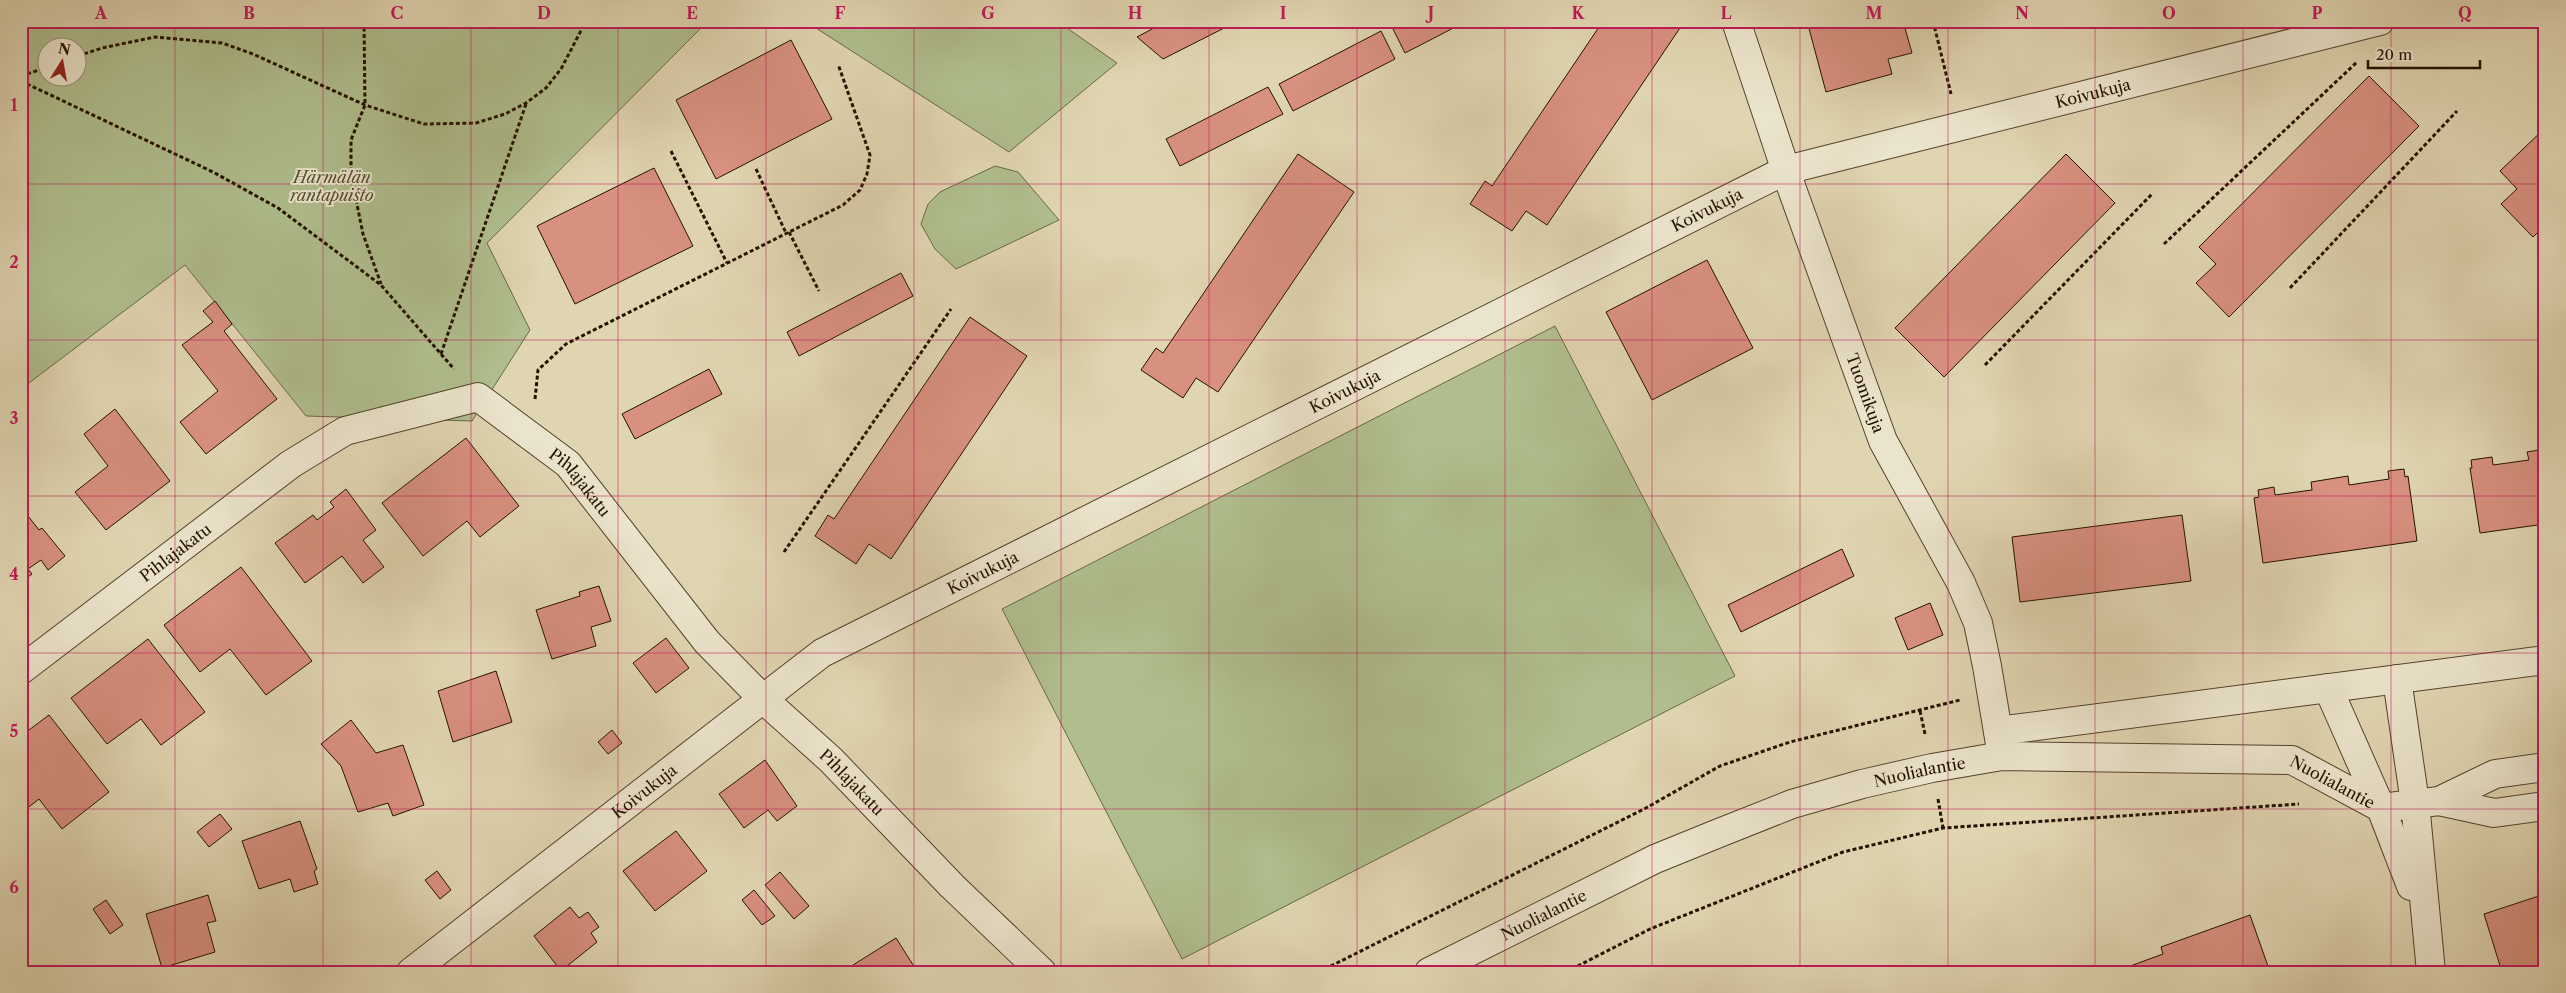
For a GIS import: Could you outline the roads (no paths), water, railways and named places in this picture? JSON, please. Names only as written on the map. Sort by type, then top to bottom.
[{"type":"street","name":"Tuomikuja","points":[[1736,21],[1786,170],[1883,441],[1961,583],[1978,623],[2000,744]]},
{"type":"street","name":"Koivukuja","points":[[411,972],[822,653],[1786,170],[2380,21]]},
{"type":"street","name":"Pihlajakatu","points":[[21,670],[291,464],[345,431],[478,397],[568,464],[707,642],[763,698],[831,760],[952,886],[1042,972]]},
{"type":"street","points":[[2000,744],[2328,688],[2545,660]]},
{"type":"street","points":[[2397,679],[2427,802],[2427,932],[2431,972]]},
{"type":"street","points":[[2328,688],[2402,858],[2427,932]]},
{"type":"street","name":"Nuolialantie","points":[[1429,972],[1655,859],[1792,804],[2000,744],[2292,760],[2381,808],[2427,802],[2495,774],[2545,767]]},
{"type":"street","name":"Nuolialantie","points":[[2427,802],[2494,813],[2545,806]]},
{"type":"park label","name":"Härmälän rantapuisto","points":[[332,186]]}]
